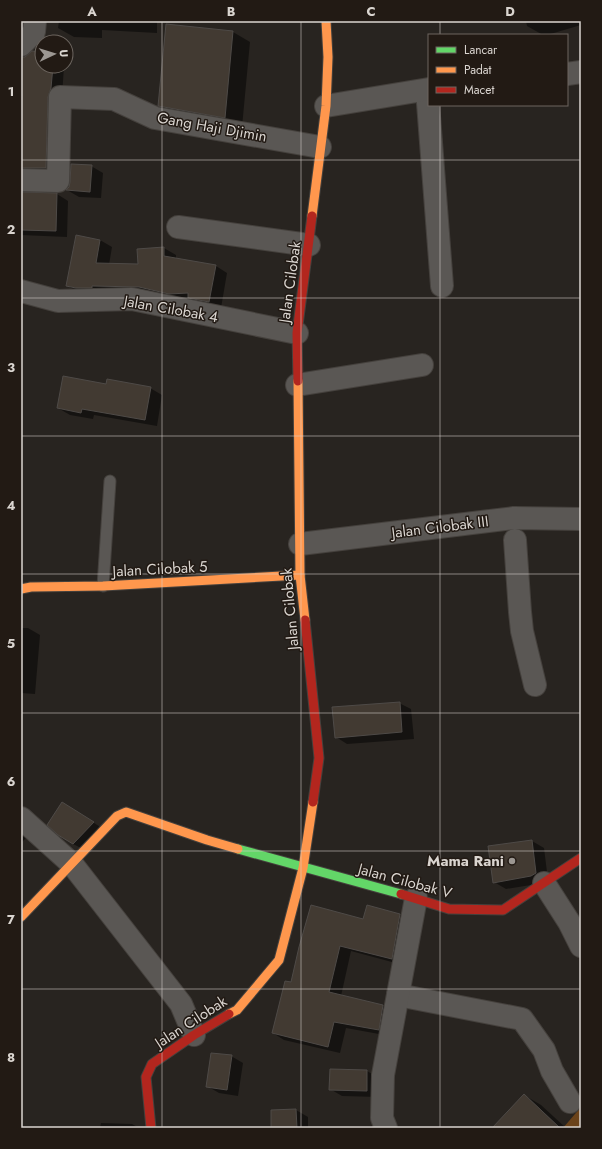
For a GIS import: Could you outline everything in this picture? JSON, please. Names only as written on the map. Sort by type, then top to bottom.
[{"type":"street","points":[[21,45],[34,32],[35,21]]},
{"type":"street","name":"Jalan Cilobak","points":[[151,1128],[146,1077],[152,1064],[194,1035],[237,1010],[279,960],[302,868],[319,758],[300,574],[297,333],[326,106],[328,57],[326,21]]},
{"type":"street","points":[[568,74],[581,72]]},
{"type":"street","points":[[326,106],[428,89]]},
{"type":"street","name":"Gang Haji Djimin","points":[[21,180],[58,180],[60,97],[114,99],[155,118],[320,147]]},
{"type":"street","points":[[429,106],[442,286]]},
{"type":"street","points":[[178,227],[309,245]]},
{"type":"street","name":"Jalan Cilobak 4","points":[[21,291],[58,301],[132,299],[297,333]]},
{"type":"street","points":[[298,385],[422,365]]},
{"type":"street","name":"Jalan Cilobak III","points":[[300,544],[514,527],[581,519]]},
{"type":"street","points":[[514,527],[521,625],[535,685]]},
{"type":"street","name":"Jalan Cilobak 5","points":[[21,589],[31,587],[103,586],[300,574]]},
{"type":"street","name":"Jalan Cilobak V","points":[[72,864],[118,816],[126,812],[207,840],[302,868],[416,898],[449,909],[503,910],[581,858]]},
{"type":"street","points":[[21,818],[72,864],[181,1004],[194,1035]]},
{"type":"street","points":[[21,917],[72,864]]},
{"type":"street","points":[[544,883],[569,922],[581,946]]},
{"type":"street","points":[[384,1123],[383,1075],[416,898]]},
{"type":"street","points":[[398,995],[522,1019],[548,1060],[570,1102]]},
{"type":"lane","points":[[103,586],[110,482]]},
{"type":"shaded area","points":[[581,1107],[581,1128],[563,1128]]},
{"type":"building","points":[[166,24],[233,31],[225,118],[158,106]]},
{"type":"building","points":[[32,51],[34,51],[34,74],[52,74],[51,88],[48,97],[46,168],[21,168],[21,57],[25,57]]},
{"type":"building","points":[[71,164],[92,165],[90,192],[66,190],[69,187],[70,182]]},
{"type":"building","points":[[21,192],[57,193],[56,231],[21,230]]},
{"type":"building","points":[[76,235],[100,240],[96,263],[138,264],[137,249],[164,247],[164,256],[216,265],[209,302],[188,298],[188,293],[169,294],[139,287],[92,286],[92,288],[76,288],[66,286]]},
{"type":"building","points":[[63,376],[106,384],[107,379],[151,387],[145,420],[82,409],[81,413],[57,408]]},
{"type":"building","points":[[400,702],[402,732],[335,738],[332,707]]},
{"type":"building","points":[[62,802],[94,822],[73,844],[58,835],[47,825]]},
{"type":"building","name":"Mama Rani","points":[[532,840],[536,873],[531,876],[493,883],[488,846]]},
{"type":"building","points":[[311,905],[363,919],[367,905],[400,914],[392,959],[340,946],[329,992],[383,1005],[379,1030],[334,1022],[328,1047],[272,1033],[285,981],[291,982]]},
{"type":"building","points":[[211,1053],[232,1055],[227,1090],[206,1087]]},
{"type":"building","points":[[330,1069],[367,1070],[367,1091],[329,1090]]},
{"type":"building","points":[[524,1094],[560,1128],[492,1128]]},
{"type":"building","points":[[296,1109],[297,1128],[271,1128],[271,1110]]},
{"type":"traffic: fast","points":[[238,849],[401,894]]},
{"type":"traffic: slow","points":[[312,216],[326,106],[328,57],[326,21]]},
{"type":"traffic: slow","points":[[298,381],[300,575],[305,620]]},
{"type":"traffic: slow","points":[[21,589],[31,587],[103,586],[300,575]]},
{"type":"traffic: slow","points":[[229,1014],[237,1010],[279,960],[303,868],[313,802]]},
{"type":"traffic: slow","points":[[21,917],[117,816],[126,812],[238,849]]},
{"type":"traffic: jam","points":[[298,381],[297,333],[312,216]]},
{"type":"traffic: jam","points":[[305,620],[319,758],[313,802]]},
{"type":"traffic: jam","points":[[401,894],[449,909],[503,910],[581,858]]},
{"type":"traffic: jam","points":[[151,1128],[146,1077],[152,1064],[194,1035],[229,1014]]},
{"type":"place","name":"Mama Rani","points":[[512,861]]}]
